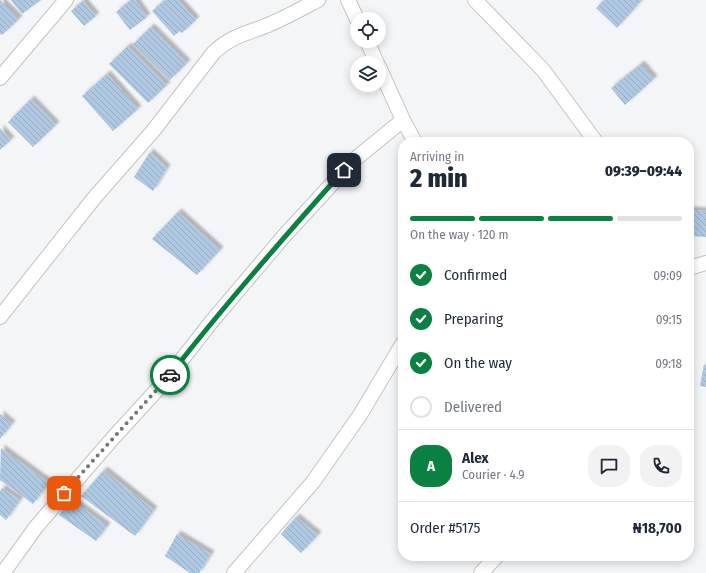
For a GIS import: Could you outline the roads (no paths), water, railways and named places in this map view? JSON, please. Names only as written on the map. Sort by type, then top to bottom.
[{"type":"street","points":[[0,78],[66,0]]},
{"type":"street","points":[[0,317],[95,197],[153,131],[214,52],[226,41],[268,25],[318,0]]},
{"type":"street","points":[[348,0],[354,12]]},
{"type":"street","points":[[475,0],[542,70],[592,137]]},
{"type":"street","points":[[386,83],[412,137]]},
{"type":"street","points":[[3,573],[36,527],[113,438],[166,380],[212,321],[284,236],[354,160],[403,120]]},
{"type":"street","points":[[694,267],[706,263]]},
{"type":"street","points":[[234,573],[313,482],[360,415],[398,351]]},
{"type":"street","points":[[481,573],[492,561]]}]
